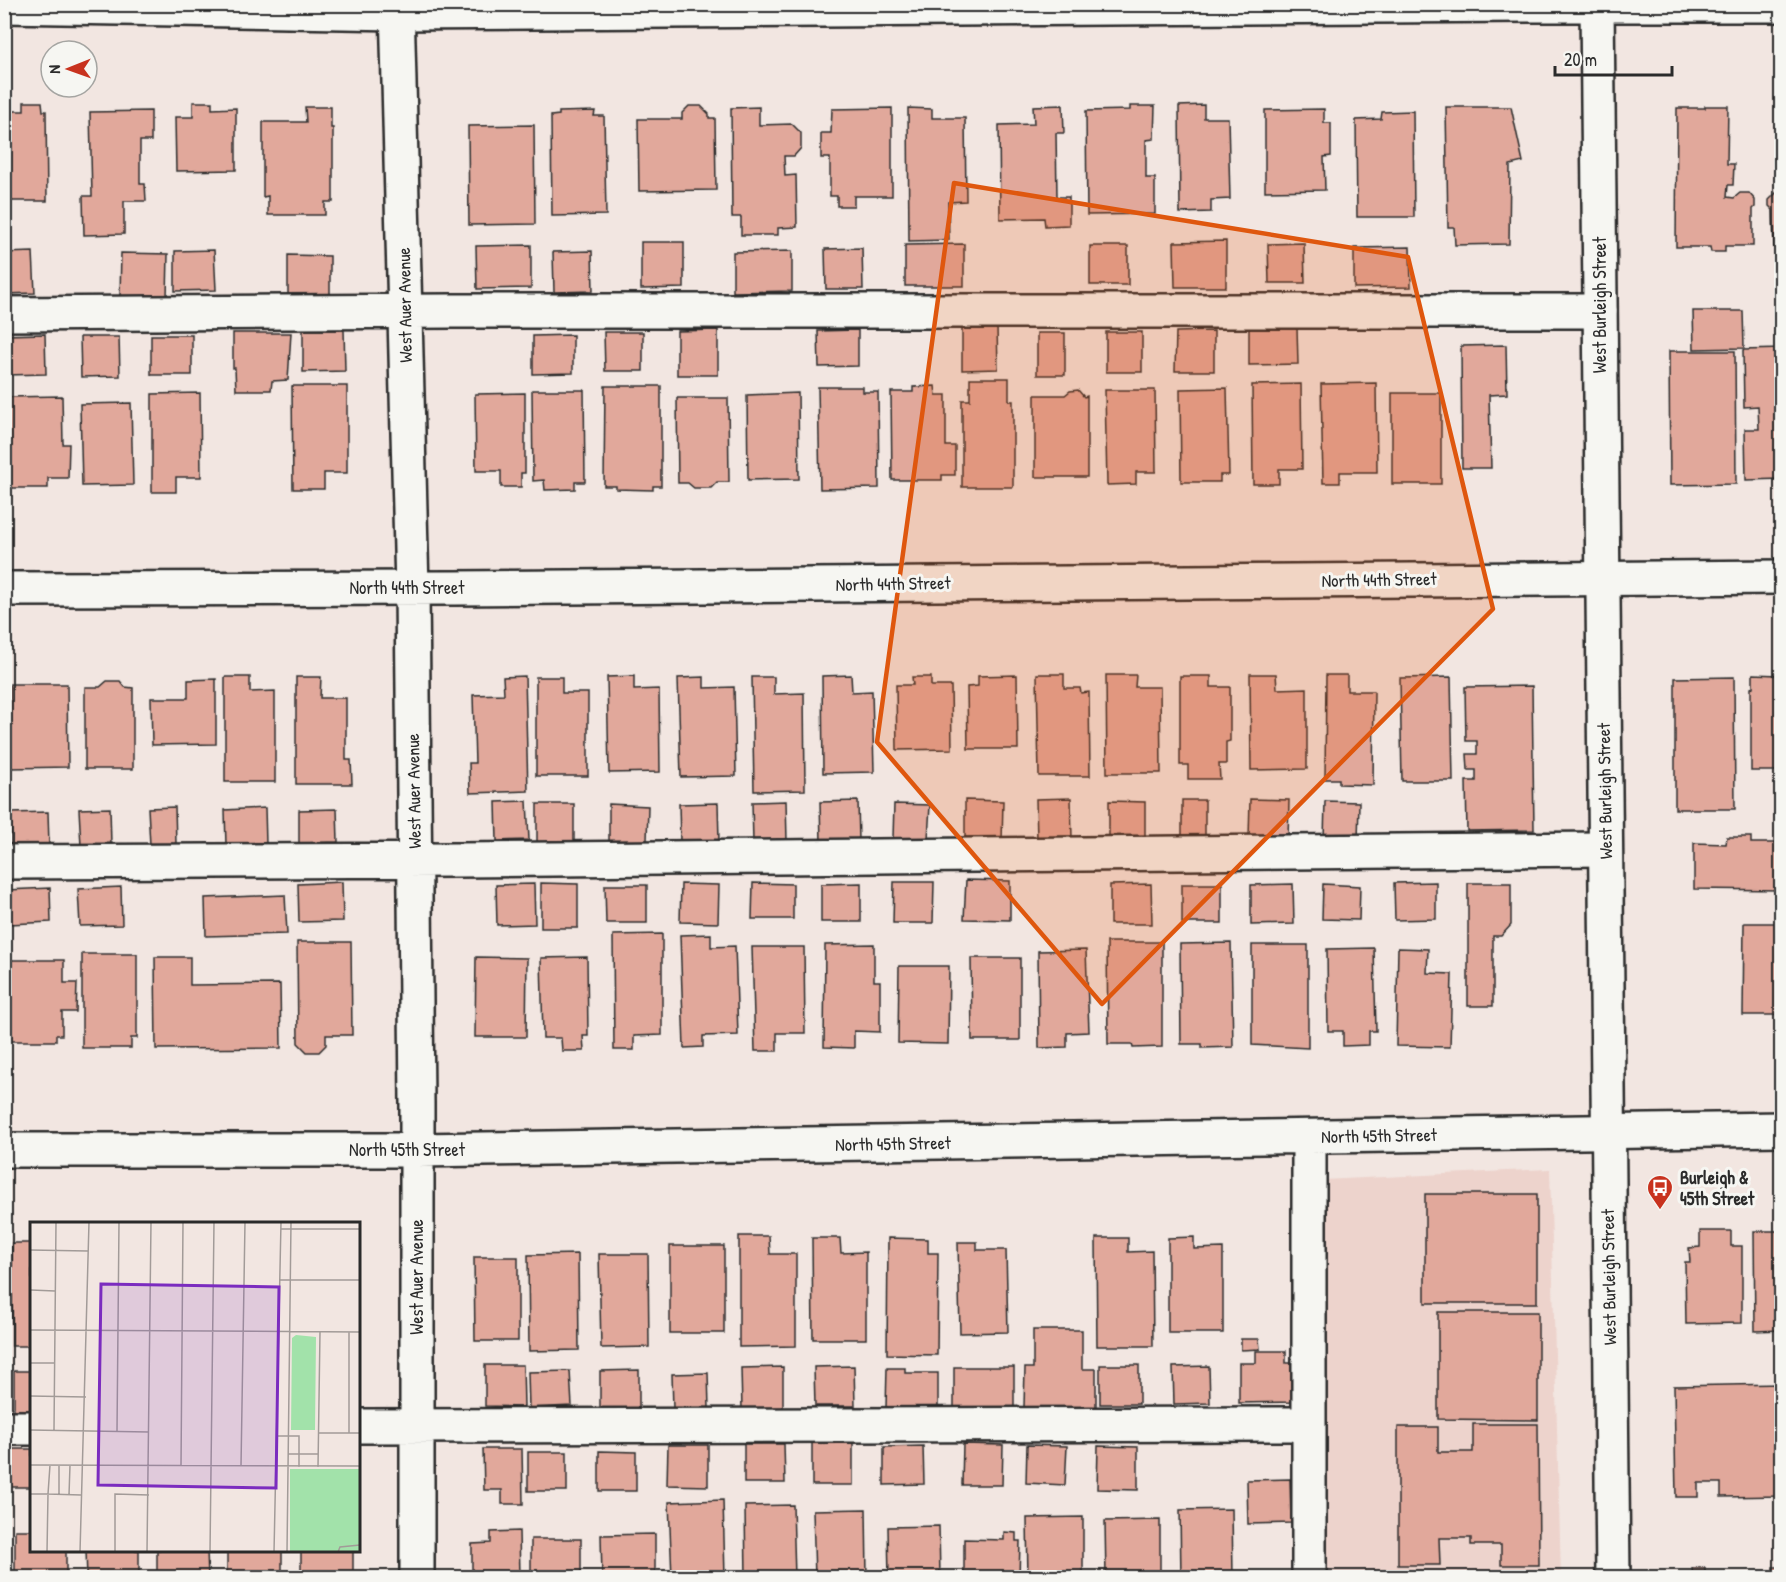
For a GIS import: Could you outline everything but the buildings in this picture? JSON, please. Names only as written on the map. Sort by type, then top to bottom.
[{"type":"street","name":"West Burleigh Street","points":[[1598,5],[1613,1578]]},
{"type":"street","points":[[4,6],[397,9],[1782,5]]},
{"type":"street","name":"West Auer Avenue","points":[[397,9],[412,589],[417,1150],[417,1578]]},
{"type":"street","points":[[4,314],[405,311],[1600,311]]},
{"type":"street","name":"North 44th Street","points":[[4,589],[412,589],[1782,577]]},
{"type":"street","points":[[4,862],[414,861],[1605,849]]},
{"type":"street","name":"North 45th Street","points":[[4,1150],[417,1150],[1782,1129]]},
{"type":"street","points":[[1308,1578],[1309,1138]]},
{"type":"street","points":[[360,1426],[1308,1424]]},
{"type":"street","points":[[4,1428],[30,1428]]},
{"type":"highlighted area","points":[[954,183],[1408,257],[1493,609],[1102,1004],[877,742]]},
{"type":"shaded area","points":[[1550,1169],[1561,1577],[1308,1577],[1302,1181]]},
{"type":"place","name":"Burleigh & 45th Street","points":[[1660,1211]]}]
